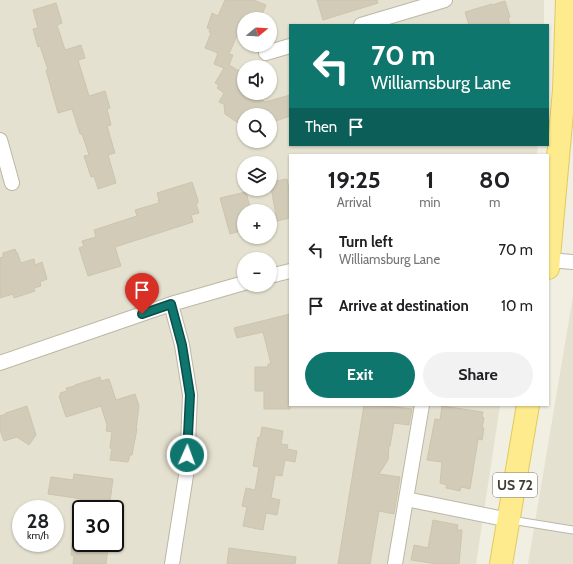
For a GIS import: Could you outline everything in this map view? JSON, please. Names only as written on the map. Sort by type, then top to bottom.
[{"type":"main road","points":[[549,253],[564,90],[567,0]]},
{"type":"main road","name":"US 72","points":[[501,564],[528,406]]},
{"type":"street","points":[[364,24],[445,0]]},
{"type":"street","points":[[266,53],[289,46]]},
{"type":"street","points":[[0,140],[12,183]]},
{"type":"street","points":[[549,264],[573,262]]},
{"type":"street","points":[[277,274],[289,271]]},
{"type":"street","points":[[0,363],[171,304],[237,285]]},
{"type":"street","points":[[171,304],[182,345],[190,395],[187,470],[172,564]]},
{"type":"street","points":[[395,564],[422,406]]},
{"type":"street","points":[[406,499],[509,520]]},
{"type":"lane","points":[[509,520],[573,530]]},
{"type":"shaded area","points":[[0,0],[544,0],[544,24],[289,24],[289,146],[538,146],[537,154],[289,154],[289,406],[500,406],[476,564],[0,564]]},
{"type":"shaded area","points":[[573,296],[573,564],[528,564],[572,302]]},
{"type":"building","points":[[225,0],[254,0],[266,5],[263,12],[237,12],[237,35],[229,54],[233,55],[229,65],[237,70],[237,100],[262,100],[265,102],[277,100],[277,99],[289,95],[289,116],[277,121],[277,108],[237,108],[237,122],[225,114],[224,104],[219,102],[224,93],[217,88],[219,85],[215,83],[224,68],[214,64],[218,53],[205,48],[211,33],[209,32],[210,29],[207,28],[212,13],[218,16]]},
{"type":"building","points":[[317,0],[377,0],[378,3],[323,20]]},
{"type":"building","points":[[505,1],[510,17],[508,18],[510,24],[469,24],[465,12]]},
{"type":"building","points":[[56,3],[62,23],[57,25],[65,50],[81,45],[85,58],[78,60],[89,96],[105,91],[110,108],[107,109],[111,125],[107,126],[115,153],[108,155],[116,183],[98,189],[94,176],[91,177],[84,156],[89,155],[72,109],[58,113],[46,70],[48,70],[40,46],[38,47],[33,29],[38,28],[33,10]]},
{"type":"building","points":[[287,179],[289,189],[289,218],[277,221],[277,204],[274,204],[273,196],[277,196],[277,181]]},
{"type":"building","points":[[192,182],[198,200],[198,203],[196,204],[199,213],[191,215],[193,222],[115,247],[121,266],[88,276],[79,248],[84,246],[82,241],[96,237],[94,230],[137,216],[135,210],[159,203],[157,193]]},
{"type":"building","points":[[237,194],[237,196],[247,196],[249,204],[237,204],[237,232],[230,234],[220,198]]},
{"type":"building","points":[[15,249],[21,263],[34,259],[35,265],[42,262],[47,279],[40,282],[41,286],[34,288],[35,291],[14,298],[13,294],[0,298],[0,258],[3,257],[3,253]]},
{"type":"building","points":[[289,314],[290,409],[264,409],[264,391],[255,391],[255,367],[268,367],[268,364],[271,364],[263,332],[237,338],[234,328]]},
{"type":"building","points":[[100,377],[101,381],[109,379],[116,400],[135,394],[139,406],[137,429],[132,455],[130,455],[128,462],[110,460],[112,449],[110,448],[112,432],[106,431],[107,425],[101,406],[66,417],[59,396],[61,396],[60,393],[67,391],[66,388]]},
{"type":"building","points":[[27,406],[36,435],[29,445],[17,437],[4,441],[0,430],[0,416]]},
{"type":"building","points":[[364,406],[387,406],[412,409],[409,425],[394,423],[389,446],[388,460],[379,474],[400,477],[394,514],[379,511],[370,564],[338,564]]},
{"type":"building","points":[[442,406],[483,412],[482,416],[484,418],[482,428],[484,428],[482,440],[478,439],[470,489],[461,487],[460,491],[446,488],[447,485],[440,483],[442,462],[427,460],[435,419],[440,420]]},
{"type":"building","points":[[262,427],[283,431],[281,444],[288,445],[287,449],[297,451],[295,462],[285,460],[282,476],[275,475],[271,498],[280,500],[277,515],[266,513],[263,530],[243,526],[247,507],[242,506],[246,488],[255,490],[259,467],[253,466],[258,437],[260,438]]},
{"type":"building","points":[[74,474],[113,479],[110,500],[82,500],[48,494],[51,477],[73,480]]},
{"type":"building","points":[[433,520],[458,525],[457,530],[462,530],[459,564],[437,564],[411,560],[414,545],[428,548]]},
{"type":"building","points":[[72,543],[72,552],[107,552],[106,564],[73,564],[74,556],[71,555]]},
{"type":"building","points":[[229,548],[296,557],[295,564],[227,564]]},
{"type":"route","points":[[142,314],[171,304],[182,345],[190,395],[187,455]]}]
